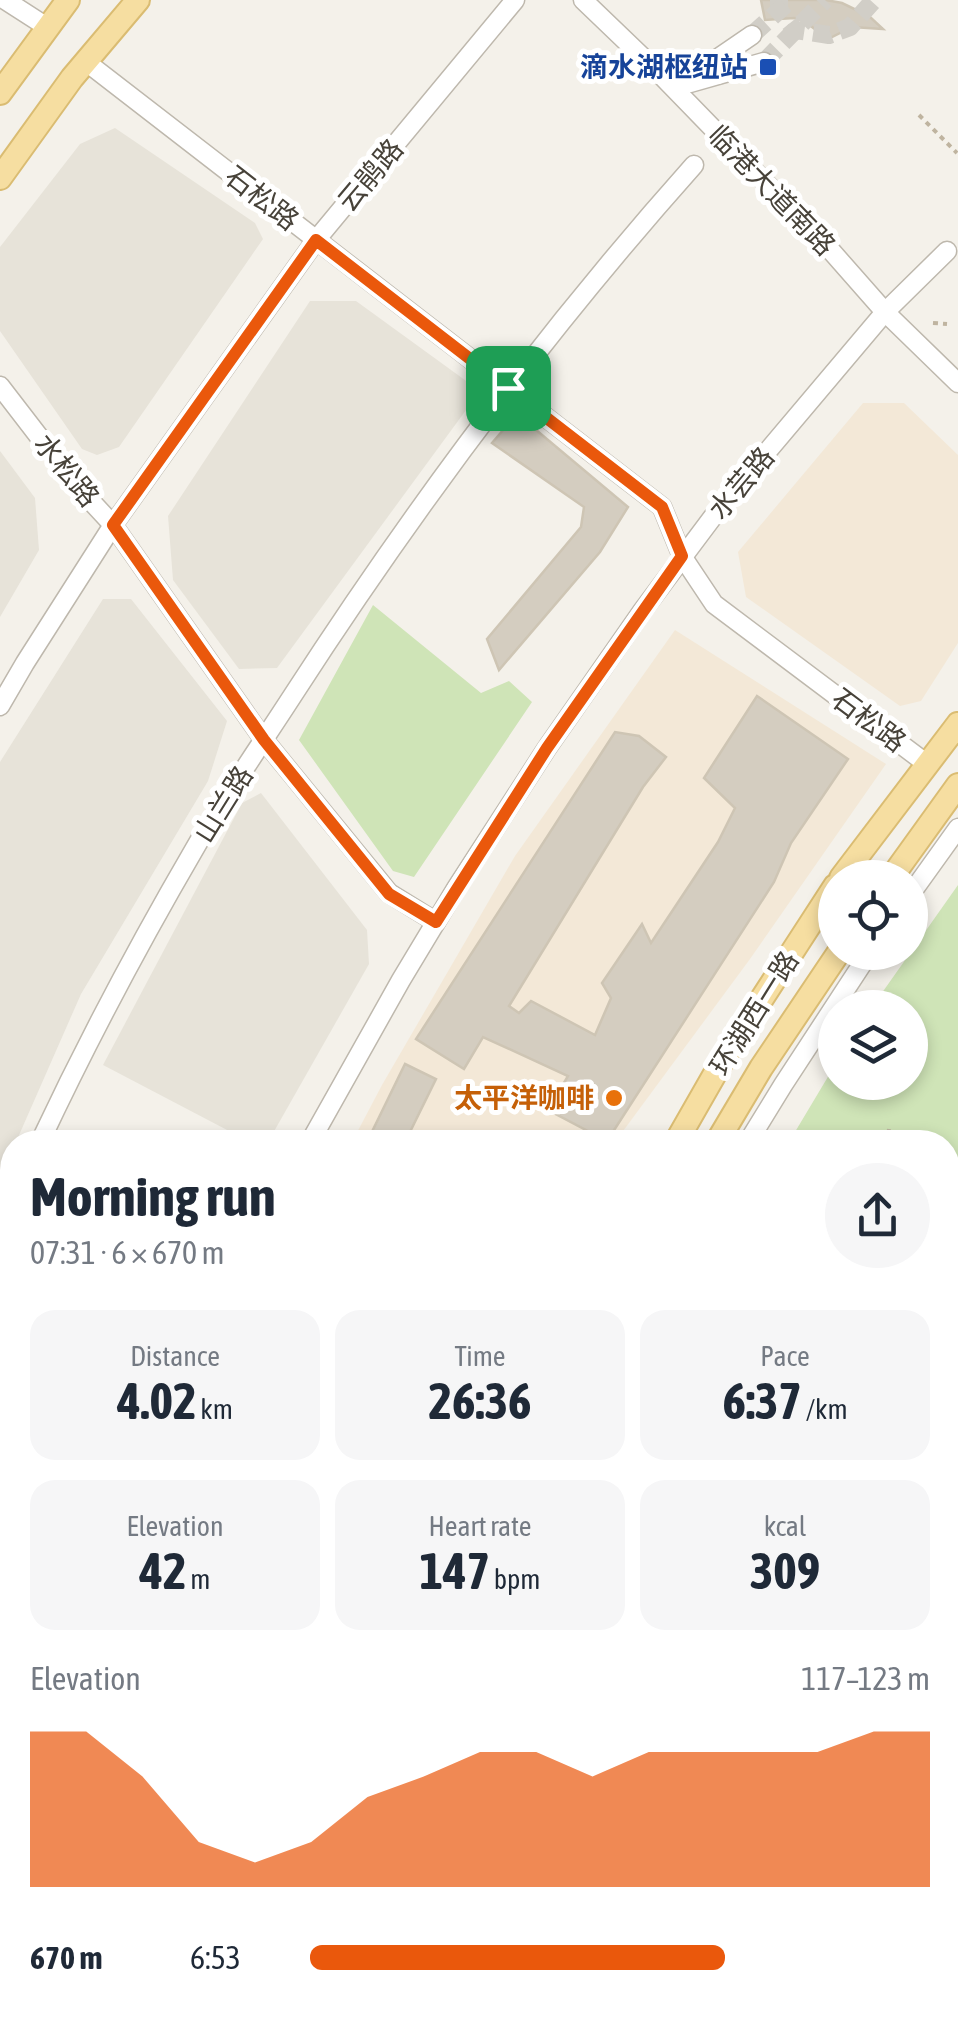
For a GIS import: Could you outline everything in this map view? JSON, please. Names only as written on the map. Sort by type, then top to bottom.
[{"type":"main road","points":[[0,93],[68,0]]},
{"type":"main road","points":[[0,178],[86,62],[138,0]]},
{"type":"main road","points":[[855,860],[958,724]]},
{"type":"main road","points":[[905,860],[958,785]]},
{"type":"main road","name":"环湖西一路","points":[[683,1130],[728,1051],[818,912]]},
{"type":"main road","name":"环湖西一路","points":[[724,1130],[827,970]]},
{"type":"street","points":[[5,0],[46,27]]},
{"type":"street","name":"云鹃路","points":[[0,706],[113,525],[316,240],[515,0]]},
{"type":"street","name":"临港大道南路","points":[[583,0],[958,383]]},
{"type":"street","points":[[656,71],[714,61],[752,35]]},
{"type":"street","name":"石松路","points":[[86,62],[662,507],[682,556],[714,604],[927,764]]},
{"type":"street","points":[[656,71],[690,84],[764,62]]},
{"type":"street","name":"山兰路","points":[[46,1130],[196,846],[357,596],[508,388],[626,241],[694,164]]},
{"type":"street","name":"水芸路","points":[[317,1130],[436,922],[547,748],[682,556],[885,312],[946,251]]},
{"type":"street","name":"水松路","points":[[0,386],[77,486],[113,525],[264,740],[389,894],[436,922]]},
{"type":"street","points":[[928,869],[958,828]]},
{"type":"street","points":[[755,1130],[858,970]]},
{"type":"path","points":[[920,115],[957,153]]},
{"type":"path","points":[[933,323],[946,324]]},
{"type":"shaded area","points":[[115,128],[255,223],[263,239],[119,447],[97,455],[82,449],[0,331],[0,247],[80,144]]},
{"type":"shaded area","points":[[310,301],[356,301],[480,391],[277,668],[239,669],[173,580],[168,516]]},
{"type":"shaded area","points":[[863,403],[904,403],[958,455],[958,643],[921,701],[900,706],[746,597],[738,552]]},
{"type":"shaded area","points":[[0,451],[35,498],[39,550],[0,617]]},
{"type":"shaded area","points":[[103,599],[131,599],[227,721],[208,781],[81,994],[21,1130],[0,1130],[0,762]]},
{"type":"shaded area","points":[[675,630],[886,764],[624,1130],[358,1130],[515,856]]},
{"type":"shaded area","points":[[261,793],[367,930],[369,964],[275,1130],[227,1130],[103,1065],[242,803]]},
{"type":"green space","points":[[373,605],[481,693],[509,681],[532,702],[414,877],[393,871],[299,740]]},
{"type":"green space","points":[[958,885],[958,1130],[796,1130],[818,1093],[818,1100],[928,1100],[928,990],[884,990],[898,970],[928,970],[928,928]]},
{"type":"building","points":[[761,0],[842,3],[869,16],[883,29],[852,27],[828,39],[804,21],[765,20]]},
{"type":"building","points":[[517,414],[628,507],[600,552],[499,670],[487,639],[581,527],[584,507],[492,443]]},
{"type":"building","points":[[757,696],[848,759],[791,843],[774,882],[614,1130],[586,1130],[548,1110],[568,1076],[483,1037],[464,1069],[416,1039],[615,732],[639,736],[666,757],[643,787],[509,1006],[519,1013],[531,1001],[595,1035],[611,998],[602,983],[642,924],[651,943],[718,842],[735,808],[704,778]]},
{"type":"building","points":[[405,1064],[436,1079],[411,1130],[373,1130]]},
{"type":"tunnel","points":[[779,0],[779,10],[795,30],[829,35],[850,27],[874,0]]},
{"type":"tunnel","points":[[764,62],[825,0]]},
{"type":"tunnel","points":[[752,35],[785,5]]},
{"type":"place","name":"滴水湖枢纽站","points":[[768,67]]},
{"type":"place","name":"太平洋咖啡","points":[[614,1098]]},
{"type":"route","points":[[316,240],[508,388],[662,507],[682,556],[547,748],[436,922],[389,894],[264,740],[113,525],[316,240]]}]
